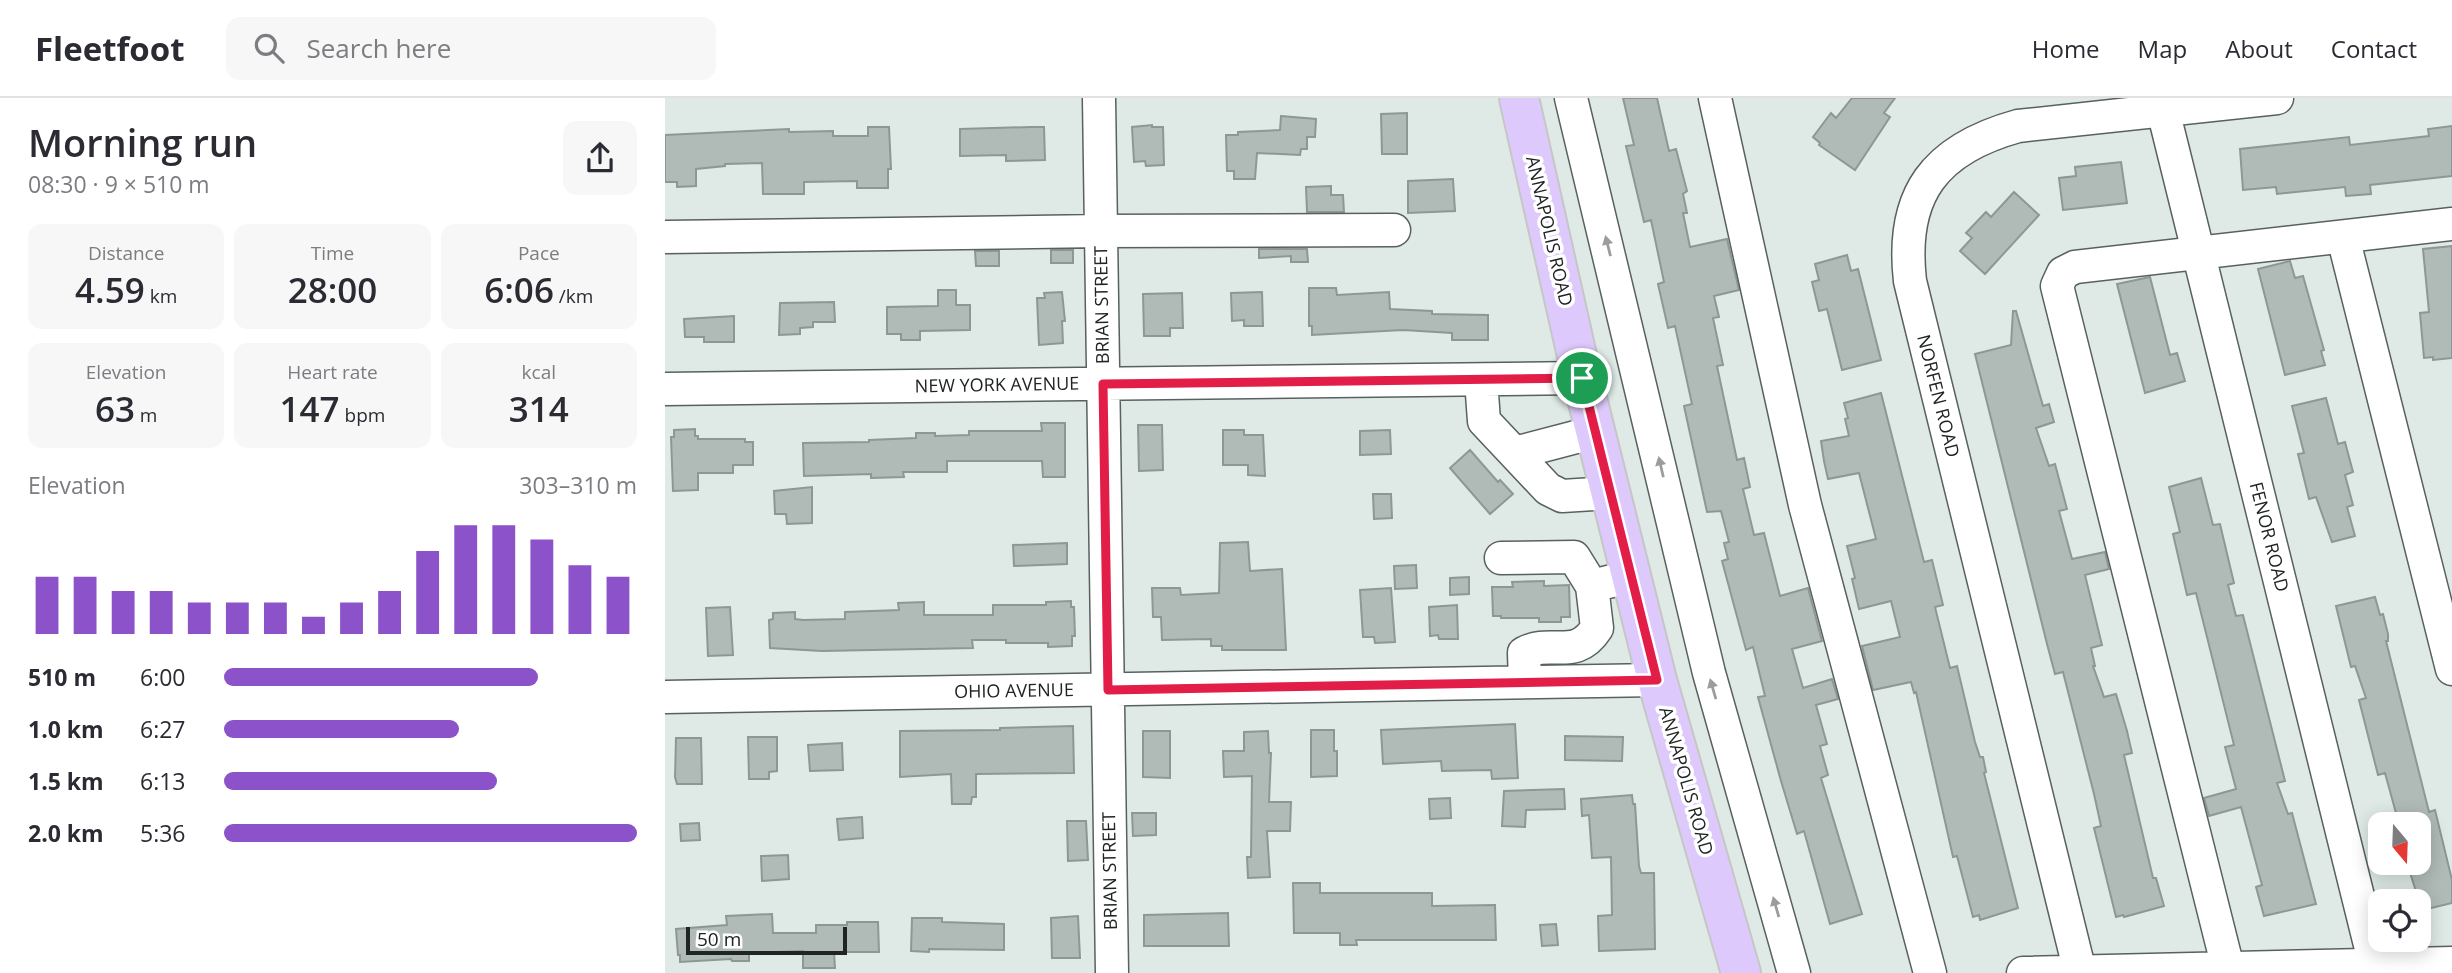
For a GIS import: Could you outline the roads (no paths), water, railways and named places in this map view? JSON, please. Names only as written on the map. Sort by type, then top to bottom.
[{"type":"main road","name":"ANNAPOLIS ROAD","points":[[1519,98],[1582,378],[1657,680],[1741,973]]},
{"type":"street","name":"BRIAN STREET","points":[[1099,98],[1112,973]]},
{"type":"street","points":[[1571,98],[1709,673],[1794,973]]},
{"type":"street","points":[[1715,98],[1805,505],[1930,973]]},
{"type":"street","name":"NORFEN ROAD","points":[[2080,972],[1910,281],[1906,250],[1909,225],[1919,193],[1937,170],[1961,149],[1988,134],[2018,126],[2277,98]]},
{"type":"street","name":"FENOR ROAD","points":[[2163,110],[2375,965]]},
{"type":"street","points":[[2228,968],[2057,286],[2063,274],[2075,267],[2452,225]]},
{"type":"street","points":[[665,237],[1394,230]]},
{"type":"street","points":[[2343,237],[2452,669]]},
{"type":"street","name":"NEW YORK AVENUE","points":[[665,389],[1582,378]]},
{"type":"street","points":[[1481,380],[1485,421],[1548,489],[1562,496],[1610,493]]},
{"type":"street","points":[[1515,453],[1595,432]]},
{"type":"street","points":[[1501,558],[1574,557],[1592,586],[1597,628],[1588,642],[1572,648],[1531,649],[1524,653],[1525,682]]},
{"type":"street","points":[[1592,586],[1631,576]]},
{"type":"street","name":"OHIO AVENUE","points":[[665,697],[1657,680]]},
{"type":"street","points":[[2023,973],[2452,963]]}]
